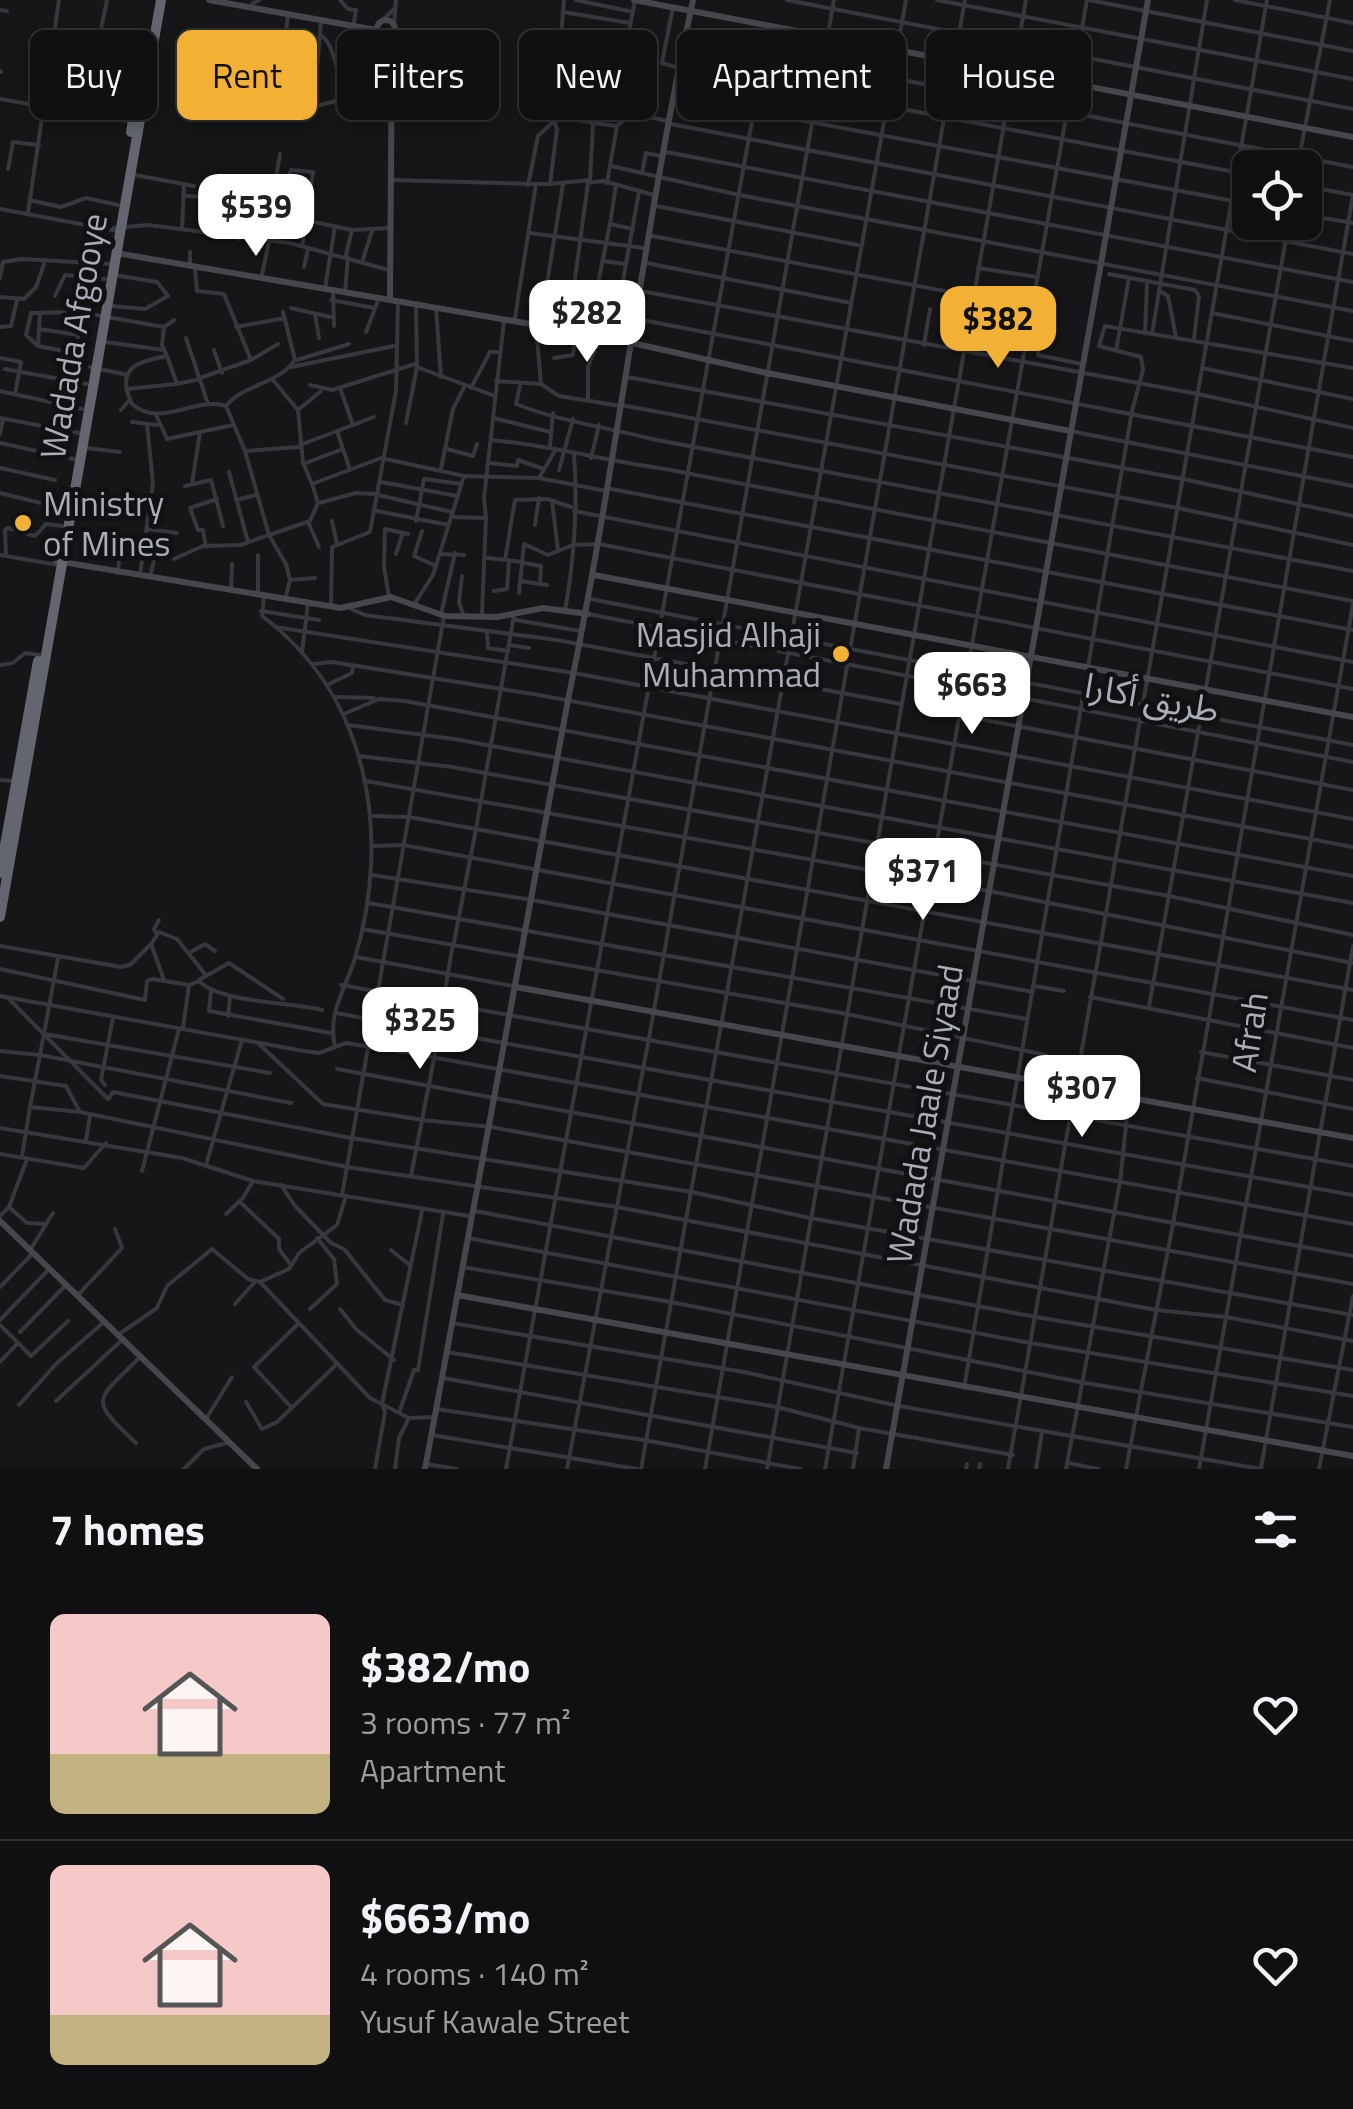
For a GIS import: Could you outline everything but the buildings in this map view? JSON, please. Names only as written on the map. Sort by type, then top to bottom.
[{"type":"highway","name":"Wadada Afgooye","points":[[151,30],[158,0]]},
{"type":"highway","name":"Wadada Afgooye","points":[[1,866],[65,509],[82,447],[82,409],[101,341],[158,0]]},
{"type":"highway","name":"Wadada Afgooye","points":[[117,229],[133,122]]},
{"type":"highway","name":"Wadada Afgooye","points":[[0,917],[104,313]]},
{"type":"street","points":[[56,30],[60,0]]},
{"type":"street","points":[[101,30],[107,0]]},
{"type":"street","points":[[209,0],[380,28],[394,25]]},
{"type":"street","points":[[233,0],[383,30]]},
{"type":"street","points":[[340,0],[356,10],[354,22]]},
{"type":"street","points":[[393,30],[396,0]]},
{"type":"street","points":[[561,30],[564,0]]},
{"type":"street","points":[[576,0],[633,12]]},
{"type":"street","points":[[628,30],[634,0],[786,30]]},
{"type":"street","points":[[687,30],[693,0]]},
{"type":"street","points":[[788,0],[946,30]]},
{"type":"street","points":[[828,30],[834,0]]},
{"type":"street","points":[[900,30],[906,0]]},
{"type":"street","points":[[938,0],[1353,79]]},
{"type":"street","points":[[1021,30],[1026,0]]},
{"type":"street","points":[[1082,29],[1088,0],[1353,51]]},
{"type":"street","name":"Wadada Jaale Siyaad","points":[[886,1469],[1148,0]]},
{"type":"street","points":[[1148,334],[1159,292],[1207,0]]},
{"type":"street","points":[[1236,0],[1267,3],[1353,23]]},
{"type":"street","points":[[1300,150],[1330,0]]},
{"type":"street","points":[[960,30],[964,2]]},
{"type":"street","points":[[1241,150],[1267,3]]},
{"type":"street","points":[[674,7],[662,63],[677,67]]},
{"type":"street","points":[[380,28],[395,8]]},
{"type":"street","points":[[0,10],[7,11]]},
{"type":"street","points":[[563,12],[630,23]]},
{"type":"street","points":[[286,30],[289,14]]},
{"type":"street","points":[[317,64],[322,19]]},
{"type":"street","points":[[317,104],[342,102],[346,84],[338,74],[329,41],[322,36]]},
{"type":"street","points":[[1091,58],[1353,109]]},
{"type":"street","points":[[1091,88],[1353,137]]},
{"type":"street","points":[[457,1469],[426,1466],[568,700],[588,614],[677,91]]},
{"type":"street","points":[[0,100],[30,105]]},
{"type":"street","points":[[1091,116],[1273,150]]},
{"type":"street","points":[[657,119],[1353,254]]},
{"type":"street","points":[[28,213],[44,120]]},
{"type":"street","points":[[121,120],[133,122]]},
{"type":"street","points":[[331,606],[334,592],[328,566],[332,547],[370,532],[377,511],[396,391],[394,300],[389,270],[393,120]]},
{"type":"street","points":[[528,185],[538,136],[553,120]]},
{"type":"street","points":[[550,184],[558,129],[556,120]]},
{"type":"street","points":[[570,120],[617,126]]},
{"type":"street","points":[[607,183],[617,126],[622,120]]},
{"type":"street","points":[[506,1469],[590,1028],[753,120]]},
{"type":"street","points":[[801,120],[1232,200],[1008,1469]]},
{"type":"street","points":[[432,1435],[639,1469],[719,1052],[884,120]]},
{"type":"street","points":[[705,1469],[943,120]]},
{"type":"street","points":[[960,120],[1232,172]]},
{"type":"street","points":[[768,1466],[1004,120]]},
{"type":"street","points":[[825,1469],[847,1366],[893,1082],[1066,120]]},
{"type":"street","points":[[567,1469],[644,1066],[812,122]]},
{"type":"street","points":[[554,358],[573,356],[579,239],[593,123]]},
{"type":"street","points":[[8,169],[13,142],[39,145]]},
{"type":"street","points":[[267,230],[280,154]]},
{"type":"street","points":[[642,173],[646,154],[745,166],[1353,282]]},
{"type":"street","points":[[1322,161],[1353,167]]},
{"type":"street","points":[[612,166],[739,195],[1353,310]]},
{"type":"street","points":[[186,196],[281,200],[286,195],[291,170],[313,172],[309,200],[286,195]]},
{"type":"street","points":[[130,174],[194,186]]},
{"type":"street","points":[[392,180],[528,185],[607,183],[658,195]]},
{"type":"street","points":[[182,229],[184,184]]},
{"type":"street","points":[[514,323],[536,184]]},
{"type":"street","points":[[541,384],[538,327],[563,184]]},
{"type":"street","points":[[588,334],[616,185]]},
{"type":"street","points":[[1126,1469],[1138,1418],[1159,1280],[1174,1224],[1236,854],[1351,223],[1353,195],[1322,189]]},
{"type":"street","points":[[639,192],[620,299],[639,304]]},
{"type":"street","points":[[239,239],[246,196]]},
{"type":"street","points":[[29,200],[67,207],[86,198],[118,206]]},
{"type":"street","points":[[656,206],[860,246]]},
{"type":"street","points":[[0,209],[117,229],[182,229],[268,241],[329,252],[389,270]]},
{"type":"street","points":[[285,216],[352,230],[391,228]]},
{"type":"street","points":[[1322,218],[1351,223]]},
{"type":"street","points":[[304,267],[306,221]]},
{"type":"street","points":[[610,224],[633,228]]},
{"type":"street","points":[[334,326],[330,317],[329,252],[335,226]]},
{"type":"street","points":[[345,292],[352,230]]},
{"type":"street","points":[[362,260],[372,231]]},
{"type":"street","points":[[529,232],[649,249]]},
{"type":"street","points":[[652,236],[1032,307]]},
{"type":"street","points":[[261,278],[268,241]]},
{"type":"street","points":[[1148,1007],[1285,242]]},
{"type":"street","points":[[190,252],[196,290],[224,294],[251,360]]},
{"type":"street","points":[[0,278],[6,261],[193,267],[601,336],[767,373],[1353,486]]},
{"type":"street","points":[[602,261],[722,277],[851,302]]},
{"type":"street","points":[[0,298],[17,300],[36,287],[44,262]]},
{"type":"street","points":[[56,296],[65,275],[111,267],[157,282],[168,296],[145,309],[29,314],[25,329],[38,346],[74,353],[84,313]]},
{"type":"street","points":[[978,268],[1037,277]]},
{"type":"street","points":[[1109,274],[1198,293],[1194,338]]},
{"type":"street","points":[[1116,352],[1129,278]]},
{"type":"street","points":[[1147,282],[1148,334]]},
{"type":"street","points":[[642,291],[1024,366],[1198,394],[1353,428]]},
{"type":"street","points":[[1159,292],[1170,300],[1176,336]]},
{"type":"street","points":[[366,332],[378,298]]},
{"type":"street","points":[[0,327],[12,326],[17,300]]},
{"type":"street","points":[[332,300],[375,308]]},
{"type":"street","points":[[406,423],[417,365],[416,305]]},
{"type":"street","points":[[290,308],[330,317]]},
{"type":"street","points":[[436,308],[440,377]]},
{"type":"street","points":[[924,345],[930,309]]},
{"type":"street","points":[[38,346],[40,313]]},
{"type":"street","points":[[104,313],[164,327],[174,320]]},
{"type":"street","points":[[315,314],[319,338]]},
{"type":"street","points":[[1212,314],[1353,341]]},
{"type":"street","points":[[236,327],[284,315],[295,360]]},
{"type":"street","points":[[637,319],[713,332],[772,348],[1132,411],[1353,457]]},
{"type":"street","points":[[482,614],[488,558],[488,464],[504,321]]},
{"type":"street","points":[[964,1388],[1132,411],[1140,384],[1141,357],[1100,346],[1107,322],[1148,334],[1194,338],[1353,368]]},
{"type":"street","points":[[970,325],[1027,338]]},
{"type":"street","points":[[164,327],[166,353],[177,384]]},
{"type":"street","points":[[39,328],[80,336]]},
{"type":"street","points":[[588,401],[588,367],[601,336]]},
{"type":"street","points":[[1039,336],[1038,355],[1082,364]]},
{"type":"street","points":[[186,338],[208,404]]},
{"type":"street","points":[[101,341],[166,353]]},
{"type":"street","points":[[126,389],[177,384],[222,373],[278,344]]},
{"type":"street","points":[[226,406],[236,393],[272,379],[295,360],[350,344]]},
{"type":"street","points":[[290,367],[315,366],[394,346]]},
{"type":"street","points":[[214,350],[222,373]]},
{"type":"street","points":[[440,470],[453,409],[490,352],[499,352]]},
{"type":"street","points":[[166,353],[144,358],[128,375],[126,389],[138,410],[156,414],[208,404],[226,406]]},
{"type":"street","points":[[0,358],[20,360],[15,394]]},
{"type":"street","points":[[298,410],[321,391],[340,388],[394,367],[417,365],[495,396]]},
{"type":"street","points":[[93,367],[128,375]]},
{"type":"street","points":[[1202,368],[1353,399]]},
{"type":"street","points":[[5,369],[88,384]]},
{"type":"street","points":[[626,377],[1183,479],[1353,516]]},
{"type":"street","points":[[174,559],[206,547],[248,542],[308,522],[318,503],[303,464],[298,410],[272,379]]},
{"type":"street","points":[[496,381],[520,386],[541,384],[558,395],[588,401],[825,441],[1353,545]]},
{"type":"street","points":[[310,386],[321,391]]},
{"type":"street","points":[[520,386],[516,404],[536,413],[553,413],[752,460],[821,469],[1353,572]]},
{"type":"street","points":[[340,388],[353,426]]},
{"type":"street","points":[[0,392],[82,409]]},
{"type":"street","points":[[122,410],[130,400]]},
{"type":"street","points":[[226,406],[245,451],[269,534],[290,580],[285,600]]},
{"type":"street","points":[[550,446],[553,413]]},
{"type":"street","points":[[156,414],[164,439],[233,425]]},
{"type":"street","points":[[245,451],[300,446],[374,417]]},
{"type":"street","points":[[0,434],[1,418],[81,434]]},
{"type":"street","points":[[493,418],[550,432]]},
{"type":"street","points":[[559,470],[573,419]]},
{"type":"street","points":[[132,422],[158,425]]},
{"type":"street","points":[[140,576],[153,468],[147,424]]},
{"type":"street","points":[[591,458],[599,425]]},
{"type":"street","points":[[338,431],[350,470]]},
{"type":"street","points":[[200,432],[189,485],[212,480],[223,526]]},
{"type":"street","points":[[490,440],[550,446],[611,463],[817,498],[1353,602]]},
{"type":"street","points":[[0,443],[77,460]]},
{"type":"street","points":[[445,448],[473,456],[477,444]]},
{"type":"street","points":[[82,447],[120,452]]},
{"type":"street","points":[[303,464],[343,448]]},
{"type":"street","points":[[540,478],[556,450]]},
{"type":"street","points":[[565,611],[577,486],[574,455]]},
{"type":"street","points":[[312,484],[384,459],[464,476],[540,478],[1351,630]]},
{"type":"street","points":[[488,464],[517,466],[518,460],[544,469]]},
{"type":"street","points":[[0,468],[55,480]]},
{"type":"street","points":[[229,472],[248,542]]},
{"type":"street","points":[[413,606],[436,566],[464,476]]},
{"type":"street","points":[[416,521],[424,479],[461,484]]},
{"type":"street","points":[[381,482],[456,496]]},
{"type":"street","points":[[318,503],[356,493],[378,494],[452,514],[486,518]]},
{"type":"street","points":[[0,494],[65,509]]},
{"type":"street","points":[[236,500],[256,495]]},
{"type":"street","points":[[536,524],[539,498]]},
{"type":"street","points":[[494,591],[507,589],[515,500],[539,498],[680,534],[1158,620],[1353,662]]},
{"type":"street","points":[[206,547],[203,530],[198,530],[190,508],[217,499]]},
{"type":"street","points":[[552,501],[559,551]]},
{"type":"street","points":[[377,511],[449,525]]},
{"type":"street","points":[[332,521],[337,544]]},
{"type":"street","points":[[308,522],[319,547]]},
{"type":"street","points":[[62,526],[46,524],[35,536],[4,530],[3,556],[351,609],[365,615],[443,619],[482,614],[584,632]]},
{"type":"street","points":[[146,528],[176,533]]},
{"type":"street","points":[[422,531],[414,556],[436,566]]},
{"type":"street","points":[[389,598],[384,532],[405,533],[396,554]]},
{"type":"street","points":[[519,593],[524,544],[548,556],[573,545],[598,544],[673,562],[1036,626],[1353,689]]},
{"type":"street","points":[[117,573],[120,552]]},
{"type":"street","points":[[235,1304],[259,1281],[292,1267],[298,1253],[338,1224],[370,1020],[400,879],[455,553]]},
{"type":"street","points":[[151,577],[155,554]]},
{"type":"street","points":[[440,554],[464,556]]},
{"type":"street","points":[[258,555],[261,611],[312,664],[344,714],[366,781],[372,816],[369,903],[356,956],[341,985],[332,1034],[336,1046]]},
{"type":"street","points":[[488,558],[541,566],[540,584]]},
{"type":"street","points":[[231,591],[232,564]]},
{"type":"street","points":[[594,574],[1353,717]]},
{"type":"street","points":[[462,576],[459,602],[463,614]]},
{"type":"street","points":[[290,580],[315,578]]},
{"type":"street","points":[[520,581],[547,585]]},
{"type":"street","points":[[351,609],[389,598],[487,631],[901,704]]},
{"type":"street","points":[[590,599],[1353,746]]},
{"type":"street","name":"Afrah","points":[[1199,1469],[1283,978],[1342,660],[1351,630],[1353,602]]},
{"type":"street","points":[[302,654],[308,603]]},
{"type":"street","points":[[514,617],[532,609],[588,614]]},
{"type":"street","points":[[261,611],[319,620]]},
{"type":"street","name":"طريق أكارا","points":[[588,614],[660,632],[908,674],[1353,762]]},
{"type":"street","points":[[410,1176],[514,617]]},
{"type":"street","points":[[275,628],[574,673],[1353,819]]},
{"type":"street","points":[[487,631],[488,648],[529,648]]},
{"type":"street","points":[[0,665],[13,663],[25,653],[39,655]]},
{"type":"street","points":[[312,664],[352,666],[568,700],[1353,847]]},
{"type":"street","points":[[327,685],[353,673],[352,666]]},
{"type":"street","points":[[334,698],[346,694],[379,699],[1061,819],[1353,876]]},
{"type":"street","points":[[344,714],[379,699]]},
{"type":"street","points":[[960,715],[1353,790]]},
{"type":"street","points":[[348,725],[425,734],[1353,903]]},
{"type":"street","points":[[359,756],[419,762],[1169,896],[1353,934]]},
{"type":"street","points":[[0,788],[1,780],[16,781]]},
{"type":"street","points":[[366,781],[753,853],[989,891],[1351,963]]},
{"type":"street","points":[[372,816],[409,817],[1353,990]]},
{"type":"street","points":[[373,846],[403,845],[538,873],[1038,959],[1353,1020]]},
{"type":"street","points":[[372,875],[973,980],[1064,992]]},
{"type":"street","points":[[369,903],[1027,1019]]},
{"type":"street","points":[[157,935],[154,930],[159,920]]},
{"type":"street","points":[[362,930],[847,1014],[1046,1054]]},
{"type":"street","points":[[157,935],[180,934]]},
{"type":"street","points":[[0,946],[121,967],[130,965],[157,935]]},
{"type":"street","points":[[172,936],[204,974]]},
{"type":"street","points":[[151,944],[164,980]]},
{"type":"street","points":[[189,952],[205,944],[215,951]]},
{"type":"street","points":[[452,1323],[723,1368],[898,1406],[1261,1469],[1353,946]]},
{"type":"street","points":[[356,956],[383,964],[654,1009],[723,1025],[1353,1138]]},
{"type":"street","points":[[58,958],[34,1081],[24,1159],[9,1207],[0,1218],[257,1469]]},
{"type":"street","points":[[0,970],[145,1000],[148,981],[189,985],[229,962],[287,1002]]},
{"type":"street","points":[[199,981],[211,991],[230,997],[287,1002],[322,1010]]},
{"type":"street","points":[[142,1172],[172,1052],[179,1028],[183,1028],[189,985]]},
{"type":"street","points":[[341,985],[1353,1166]]},
{"type":"street","points":[[211,991],[208,1010],[332,1034]]},
{"type":"street","points":[[0,996],[319,1053],[336,1046],[367,1046],[1353,1224]]},
{"type":"street","points":[[228,1016],[230,997]]},
{"type":"street","points":[[1090,997],[1353,1048]]},
{"type":"street","points":[[8,998],[108,1099],[113,1092],[351,1138],[484,1156],[1351,1314]]},
{"type":"street","points":[[336,1014],[584,1055],[1353,1195]]},
{"type":"street","points":[[88,1078],[103,1083],[113,1018]]},
{"type":"street","points":[[44,1034],[172,1052],[270,1073]]},
{"type":"street","points":[[206,1164],[242,1040]]},
{"type":"street","points":[[259,1044],[320,1103],[355,1111],[491,1127],[1353,1284]]},
{"type":"street","points":[[0,1050],[168,1076],[290,1103]]},
{"type":"street","points":[[1201,1052],[1353,1080]]},
{"type":"street","points":[[337,1069],[879,1172],[1353,1256]]},
{"type":"street","points":[[0,1076],[66,1086],[80,1112]]},
{"type":"street","points":[[1197,1078],[1353,1109]]},
{"type":"street","points":[[1098,1469],[1067,1466],[1081,1408],[1120,1182],[1129,1098]]},
{"type":"street","points":[[30,1107],[80,1112],[347,1166],[617,1206],[745,1234],[1156,1310],[1226,1317],[1353,1340]]},
{"type":"street","points":[[86,1140],[90,1115]]},
{"type":"street","points":[[0,1128],[106,1143],[146,1155],[206,1164],[252,1181],[422,1211],[474,1214],[681,1247],[977,1303],[1036,1318],[1353,1370]]},
{"type":"street","points":[[0,1154],[84,1168],[106,1143]]},
{"type":"street","points":[[226,1214],[240,1202],[252,1181]]},
{"type":"street","points":[[281,1184],[334,1260],[337,1284],[310,1308]]},
{"type":"street","points":[[240,1202],[279,1239],[279,1249],[292,1267]]},
{"type":"street","points":[[9,1207],[26,1223],[44,1224]]},
{"type":"street","points":[[375,1469],[385,1412],[382,1404],[422,1211]]},
{"type":"street","points":[[400,1410],[414,1370],[418,1370],[443,1212]]},
{"type":"street","points":[[0,1287],[32,1252],[52,1213]]},
{"type":"street","points":[[77,1296],[122,1248],[115,1228]]},
{"type":"street","points":[[319,1236],[344,1248],[386,1300],[403,1306]]},
{"type":"street","points":[[468,1238],[1214,1376],[1353,1396]]},
{"type":"street","points":[[56,1401],[157,1308],[167,1286],[212,1248],[248,1279],[259,1281],[336,1365],[382,1404],[409,1418]]},
{"type":"street","points":[[391,1250],[411,1266]]},
{"type":"street","points":[[462,1267],[670,1302],[1085,1383],[1353,1426]]},
{"type":"street","points":[[50,1269],[0,1323],[31,1356],[68,1321]]},
{"type":"street","points":[[20,1332],[66,1285]]},
{"type":"street","points":[[456,1295],[1353,1456]]},
{"type":"street","points":[[1319,1469],[1353,1296]]},
{"type":"street","points":[[340,1309],[356,1330],[394,1360]]},
{"type":"street","points":[[18,1404],[56,1363],[104,1322]]},
{"type":"street","points":[[292,1408],[254,1366],[298,1324]]},
{"type":"street","points":[[0,1362],[18,1344]]},
{"type":"street","points":[[447,1352],[777,1406],[859,1428],[1012,1454]]},
{"type":"street","points":[[136,1443],[106,1416],[101,1405],[102,1396],[140,1356]]},
{"type":"street","points":[[246,1402],[262,1430],[292,1408],[336,1365]]},
{"type":"street","points":[[206,1419],[232,1377]]},
{"type":"street","points":[[442,1378],[857,1453]]},
{"type":"street","points":[[409,1418],[436,1413],[515,1422],[644,1440],[800,1469]]},
{"type":"street","points":[[395,1469],[400,1438],[409,1418]]},
{"type":"street","points":[[854,1469],[859,1428]]},
{"type":"street","points":[[1036,1469],[1042,1432]]},
{"type":"street","points":[[184,1469],[204,1448],[230,1442]]},
{"type":"place","name":"Ministry of Mines","points":[[23,523]]},
{"type":"place","name":"Masjid Alhaji Muhammad","points":[[841,654]]}]
